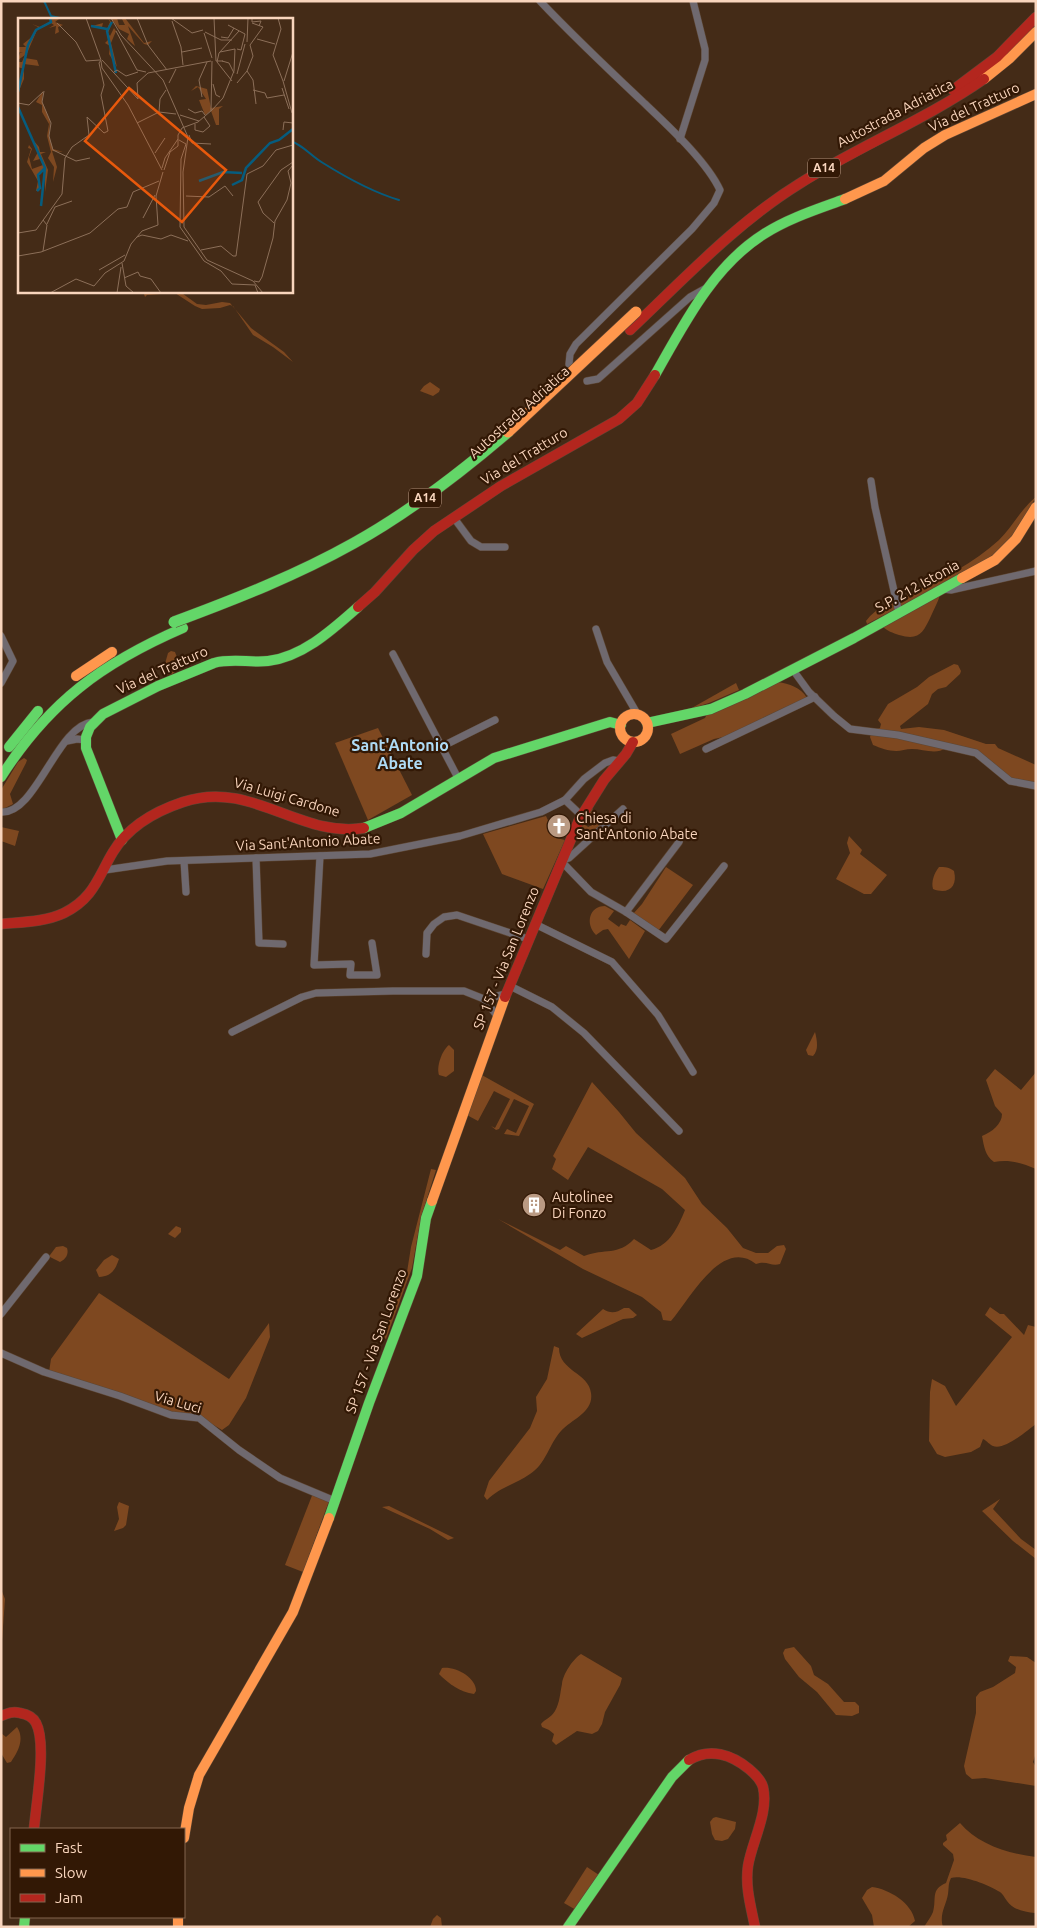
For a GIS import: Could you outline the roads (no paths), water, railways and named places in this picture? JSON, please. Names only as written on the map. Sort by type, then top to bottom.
[{"type":"main road","name":"Autostrada Adriatica","points":[[1,759],[32,717],[70,681],[93,663],[120,647],[178,625],[286,578],[348,547],[408,510],[450,480],[555,390],[717,235],[765,195],[817,162],[954,90],[996,58],[1018,38],[1036,16]]},
{"type":"main road","name":"Autostrada Adriatica","points":[[1,777],[37,726],[70,693],[91,676],[122,656],[178,625],[256,600],[305,579],[352,555],[397,528],[441,498],[483,465],[561,396],[722,242],[764,208],[821,170],[961,96],[1001,67],[1036,32]]},
{"type":"main road","name":"Via del Tratturo","points":[[93,722],[124,702],[208,664],[224,660],[278,660],[294,653],[323,635],[358,608],[413,549],[454,518],[567,448],[621,418],[636,405],[693,311],[723,270],[748,244],[775,226],[867,191],[891,177],[938,139],[987,116],[1016,105],[1036,94]]},
{"type":"main road","name":"S.P. 212 Istonia","points":[[793,670],[995,560],[1016,539],[1036,507]]},
{"type":"main road","name":"Via Luigi Cardone","points":[[1,924],[35,922],[65,912],[90,893],[105,870],[113,852],[122,840],[139,825],[166,808],[193,799],[218,794],[232,796],[270,806],[309,822],[350,830],[383,822],[488,761],[610,722],[621,725],[630,716],[642,719],[711,709],[793,670]]},
{"type":"main road","points":[[621,725],[624,738],[632,742],[641,741],[648,731],[642,719]]},
{"type":"main road","points":[[93,722],[86,740],[86,748],[122,840]]},
{"type":"main road","name":"SP 157 - Via San Lorenzo","points":[[185,1832],[189,1808],[199,1775],[293,1612],[313,1563],[417,1276],[426,1218],[448,1153],[528,939],[582,816],[604,780],[620,761],[632,742]]},
{"type":"main road","points":[[1,1716],[8,1712],[24,1714],[31,1718],[38,1730],[39,1776],[34,1828]]},
{"type":"main road","points":[[568,1927],[672,1776],[684,1763],[697,1755],[710,1752],[741,1762],[755,1774],[763,1788],[763,1801],[748,1864],[747,1878],[755,1927]]},
{"type":"street","points":[[540,1],[576,40],[680,139],[715,179],[720,190],[714,203],[692,229],[576,344],[570,354],[569,364]]},
{"type":"street","points":[[680,139],[705,60],[705,49],[693,1]]},
{"type":"street","points":[[587,381],[598,379],[690,296],[713,285]]},
{"type":"street","points":[[871,481],[875,507],[900,613]]},
{"type":"street","points":[[454,518],[471,541],[481,547],[506,547]]},
{"type":"street","points":[[943,589],[951,590],[1036,571]]},
{"type":"street","points":[[596,629],[607,662],[642,719]]},
{"type":"street","points":[[1,636],[13,662],[1,683]]},
{"type":"street","points":[[393,654],[458,778]]},
{"type":"street","points":[[793,670],[834,716],[850,729],[898,735],[976,753],[1010,781],[1036,786]]},
{"type":"street","points":[[706,749],[815,696]]},
{"type":"street","points":[[441,747],[495,720]]},
{"type":"street","points":[[1,812],[12,811],[20,805],[37,785],[64,743],[80,727],[86,723],[93,722]]},
{"type":"street","points":[[64,743],[72,739],[86,740]]},
{"type":"street","name":"Via Sant'Antonio Abate","points":[[105,870],[167,861],[370,854],[460,836],[541,812],[565,800],[584,779],[605,764],[613,760],[620,761]]},
{"type":"street","points":[[565,800],[582,816]]},
{"type":"street","points":[[622,809],[569,858],[562,861],[591,892],[626,912],[666,939],[724,866]]},
{"type":"street","points":[[626,912],[678,842]]},
{"type":"street","points":[[320,856],[314,964],[350,964],[350,975],[377,975],[372,942]]},
{"type":"street","points":[[256,858],[259,943],[283,944]]},
{"type":"street","points":[[184,861],[186,892]]},
{"type":"street","points":[[426,954],[428,933],[434,924],[444,917],[457,915],[528,939]]},
{"type":"street","points":[[535,924],[612,962],[658,1015],[693,1072]]},
{"type":"street","points":[[232,1032],[302,997],[316,993],[393,990],[464,991],[484,998],[498,1017]]},
{"type":"street","points":[[484,998],[508,990],[552,1007],[584,1033],[678,1131]]},
{"type":"street","points":[[1,1314],[46,1257]]},
{"type":"street","name":"Via Luci","points":[[1,1353],[45,1372],[120,1396],[171,1415],[199,1418],[239,1450],[280,1478],[335,1501]]},
{"type":"waterway","points":[[44,1],[51,16],[60,18]]},
{"type":"waterway","points":[[292,142],[350,179],[369,189],[399,200]]},
{"type":"place","name":"Chiesa di Sant'Antonio Abate","points":[[559,826]]},
{"type":"place","name":"Autolinee Di Fonzo","points":[[534,1205]]},
{"type":"district","name":"Sant'Antonio Abate","points":[[400,754]]}]
